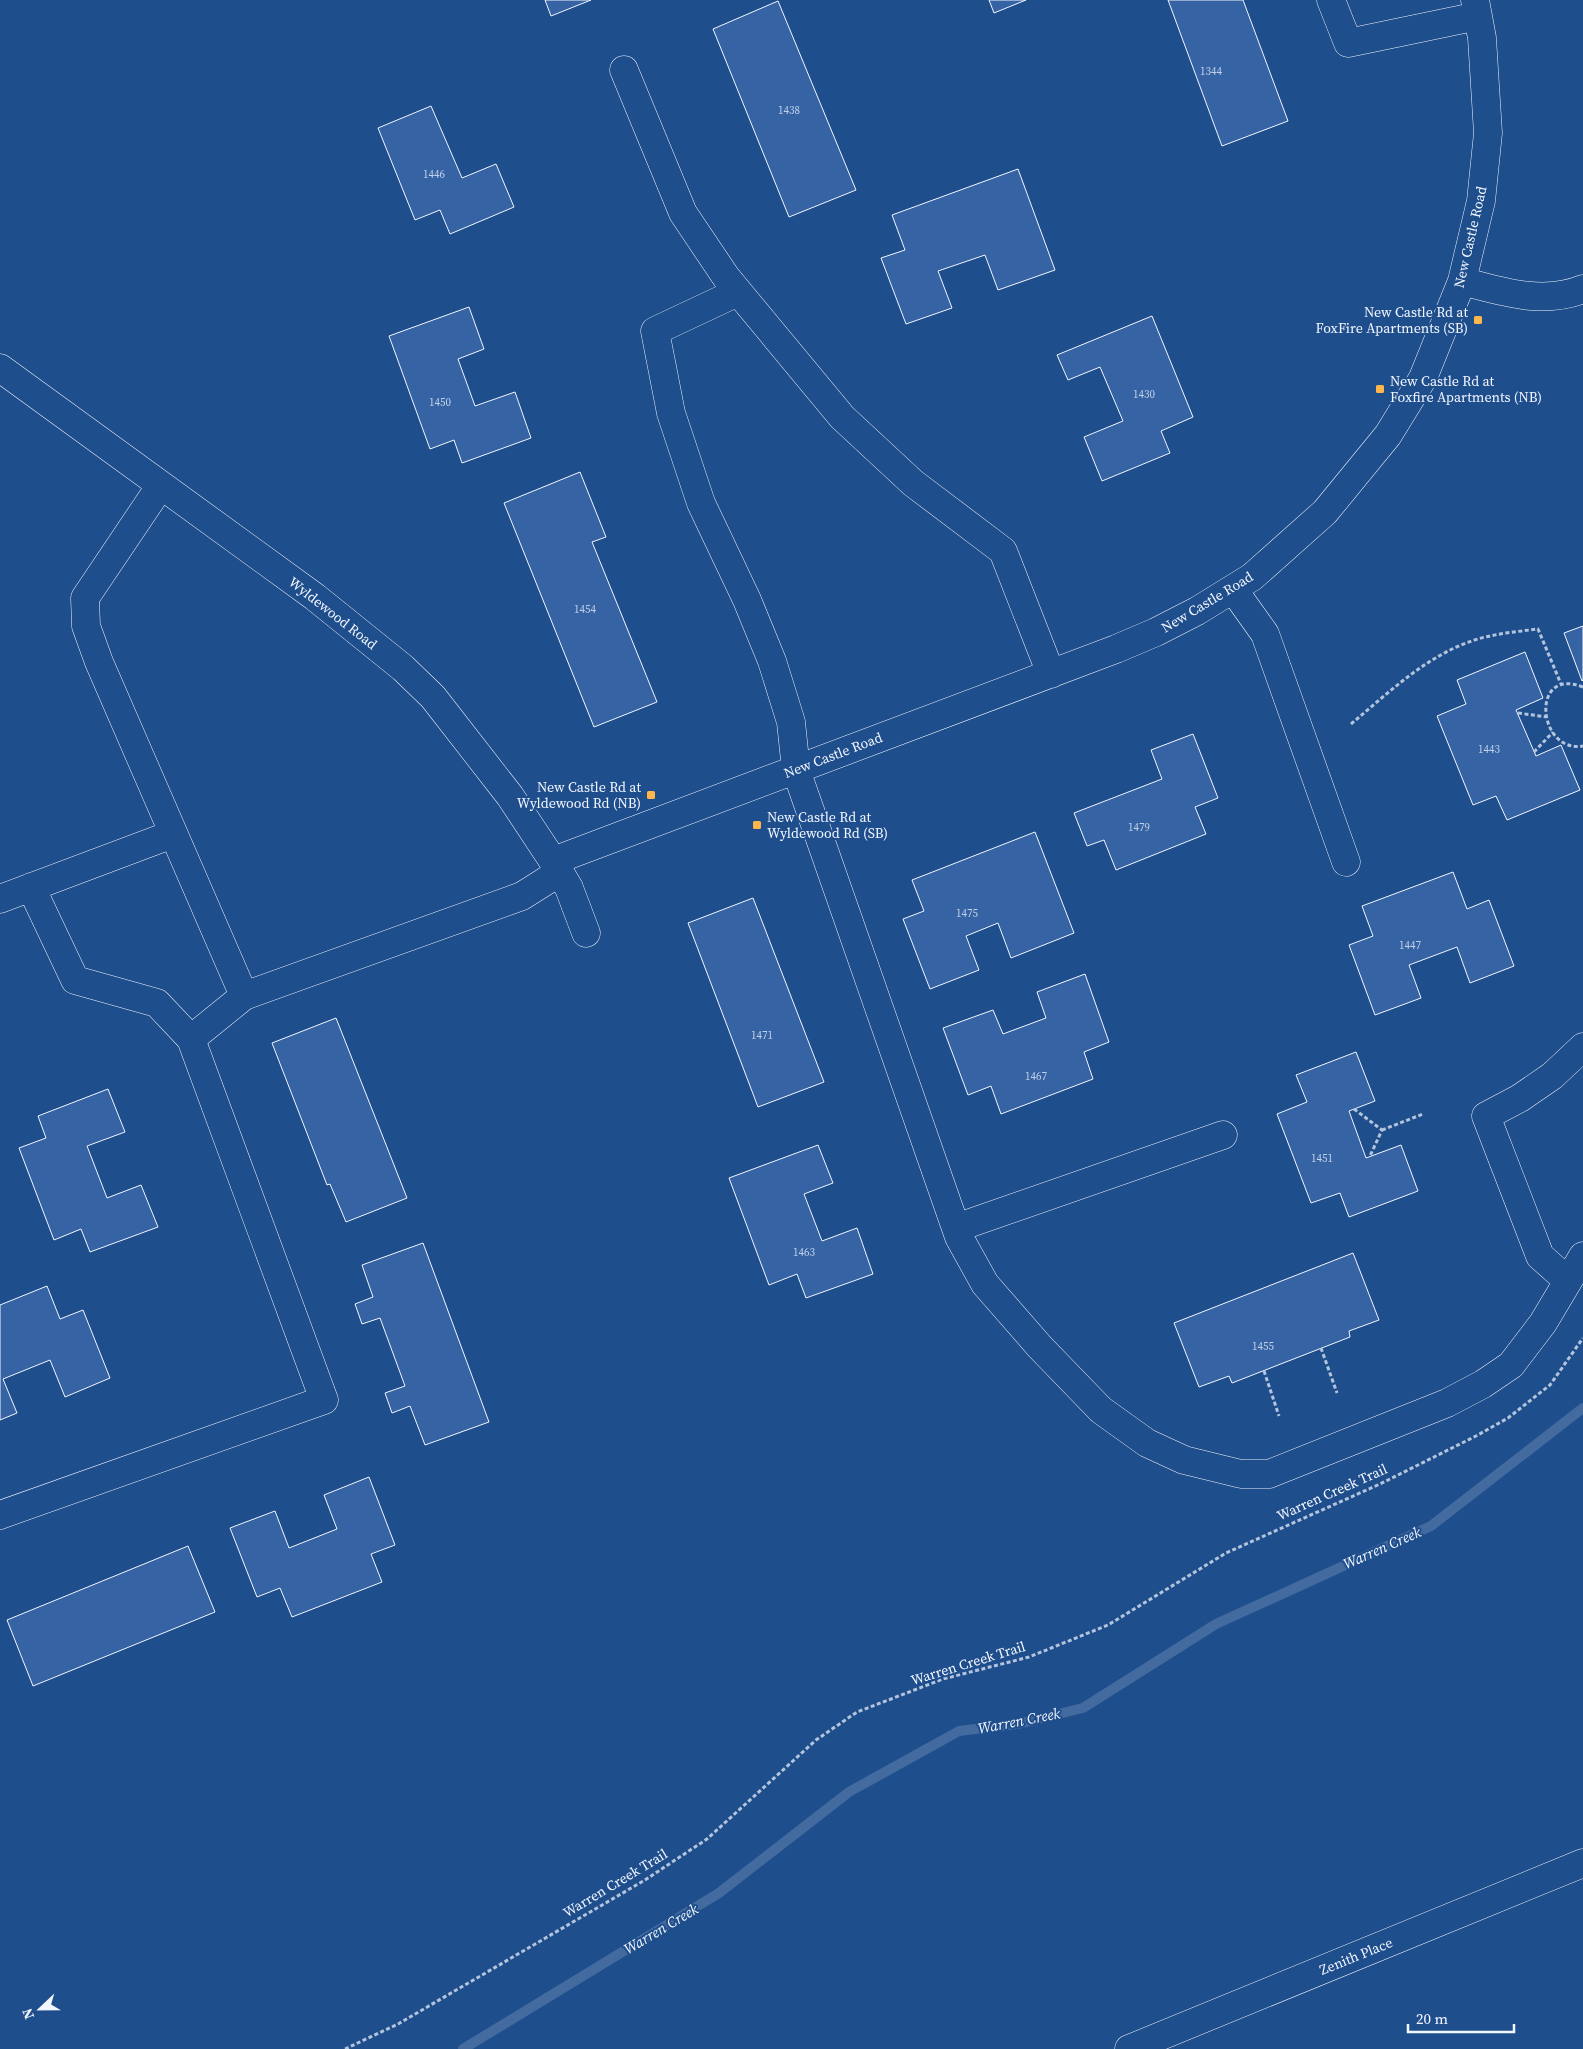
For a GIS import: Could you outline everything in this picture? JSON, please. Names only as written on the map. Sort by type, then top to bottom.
[{"type":"street","points":[[1331,0],[1348,43],[1476,8]]},
{"type":"street","name":"New Castle Road","points":[[191,1039],[244,996],[522,896],[556,866],[796,770],[1051,674],[1156,632],[1197,611],[1252,577],[1325,512],[1388,436],[1423,378],[1462,281],[1481,201],[1488,133],[1482,38],[1476,8]]},
{"type":"street","points":[[624,70],[683,213],[738,292],[842,417],[913,483],[1003,551],[1051,674]]},
{"type":"street","points":[[1462,281],[1509,294],[1567,296],[1583,289]]},
{"type":"street","points":[[738,292],[655,331],[670,413],[701,503],[748,600],[772,661],[791,722],[796,770],[956,1228],[985,1284],[1046,1354],[1101,1410],[1147,1443],[1184,1460],[1240,1474],[1269,1474],[1447,1403],[1483,1384],[1511,1365],[1542,1323],[1583,1256]]},
{"type":"street","name":"Wyldewood Road","points":[[1,371],[315,597],[403,668],[433,698],[510,796],[569,888],[586,933]]},
{"type":"street","points":[[161,485],[85,598],[86,626],[173,834],[244,996]]},
{"type":"street","points":[[1233,589],[1266,634],[1346,862]]},
{"type":"street","points":[[0,899],[173,834]]},
{"type":"street","points":[[0,1515],[324,1400],[191,1039],[157,1003],[75,980],[31,887]]},
{"type":"street","points":[[1568,1281],[1540,1256],[1486,1116],[1520,1098],[1552,1076],[1583,1047]]},
{"type":"street","points":[[956,1228],[1223,1135]]},
{"type":"street","name":"Zenith Place","points":[[1129,2049],[1583,1863]]},
{"type":"path","points":[[1351,724],[1410,676],[1437,657],[1467,643],[1494,635],[1538,629],[1561,684]]},
{"type":"path","points":[[1583,687],[1567,683],[1554,688],[1548,695],[1545,712],[1555,738],[1569,747],[1583,746]]},
{"type":"path","points":[[1518,713],[1547,717]]},
{"type":"path","points":[[1534,752],[1553,732]]},
{"type":"path","points":[[1354,1109],[1382,1130]]},
{"type":"path","points":[[1370,1156],[1382,1130],[1423,1114]]},
{"type":"path","name":"Warren Creek Trail","points":[[345,2049],[407,2019],[645,1880],[707,1839],[750,1802],[816,1740],[857,1712],[943,1679],[1029,1657],[1108,1625],[1226,1553],[1380,1484],[1476,1436],[1508,1418],[1550,1385],[1583,1338]]},
{"type":"path","points":[[1321,1348],[1338,1393]]},
{"type":"path","points":[[1264,1371],[1279,1416]]},
{"type":"building","points":[[545,0],[591,0],[551,16]]},
{"type":"building","points":[[989,0],[1026,0],[994,13]]},
{"type":"building","points":[[1168,0],[1243,0],[1288,121],[1222,146]]},
{"type":"building","points":[[778,1],[856,190],[789,217],[713,29]]},
{"type":"building","points":[[431,106],[462,178],[496,164],[514,207],[450,234],[440,210],[415,220],[378,128]]},
{"type":"building","points":[[1018,169],[1055,270],[998,290],[985,255],[938,271],[952,308],[906,324],[881,258],[905,250],[892,215]]},
{"type":"building","points":[[469,307],[484,349],[458,359],[475,406],[515,392],[531,438],[462,463],[454,440],[430,449],[389,336]]},
{"type":"building","points":[[1152,316],[1193,417],[1161,431],[1170,453],[1102,481],[1084,437],[1123,421],[1100,367],[1068,380],[1057,355]]},
{"type":"building","points":[[580,472],[606,537],[592,542],[657,702],[594,727],[504,503]]},
{"type":"building","points":[[1583,626],[1583,680],[1582,681],[1564,633]]},
{"type":"building","points":[[1525,652],[1543,698],[1516,710],[1536,756],[1561,745],[1580,790],[1507,820],[1496,796],[1473,805],[1437,716],[1466,704],[1457,680]]},
{"type":"building","points":[[1193,734],[1218,798],[1195,807],[1206,834],[1116,870],[1104,840],[1087,846],[1074,813],[1162,779],[1151,750]]},
{"type":"building","points":[[1035,832],[1074,933],[1011,958],[998,923],[966,936],[979,970],[930,989],[903,919],[924,911],[912,880]]},
{"type":"building","points":[[1453,872],[1467,909],[1489,900],[1514,966],[1470,983],[1457,947],[1409,965],[1421,998],[1375,1015],[1349,945],[1373,936],[1362,906]]},
{"type":"building","points":[[753,898],[824,1082],[758,1107],[688,923]]},
{"type":"building","points":[[1085,974],[1109,1042],[1084,1052],[1093,1079],[1001,1114],[991,1086],[968,1095],[943,1028],[993,1010],[1003,1034],[1046,1018],[1037,992]]},
{"type":"building","points":[[336,1018],[407,1198],[346,1222],[330,1184],[327,1185],[272,1043]]},
{"type":"building","points":[[1356,1052],[1375,1101],[1349,1111],[1366,1158],[1401,1145],[1418,1191],[1349,1217],[1340,1193],[1311,1203],[1277,1114],[1307,1102],[1296,1075]]},
{"type":"building","points":[[108,1089],[125,1132],[87,1146],[107,1198],[141,1185],[158,1227],[90,1252],[81,1229],[54,1240],[19,1148],[46,1138],[38,1116]]},
{"type":"building","points":[[818,1145],[833,1183],[804,1194],[822,1241],[857,1228],[873,1274],[806,1298],[797,1274],[769,1285],[729,1178]]},
{"type":"building","points":[[423,1243],[489,1422],[425,1445],[410,1406],[392,1413],[385,1393],[405,1386],[380,1318],[362,1324],[355,1304],[373,1297],[362,1265]]},
{"type":"building","points":[[1353,1253],[1379,1320],[1349,1331],[1350,1337],[1232,1383],[1229,1376],[1199,1387],[1174,1323]]},
{"type":"building","points":[[47,1286],[60,1319],[83,1310],[110,1378],[65,1397],[50,1360],[3,1379],[17,1413],[0,1420],[0,1305]]},
{"type":"building","points":[[369,1477],[395,1545],[371,1554],[382,1582],[292,1617],[280,1588],[257,1597],[230,1528],[275,1511],[289,1548],[337,1529],[324,1495]]},
{"type":"building","points":[[188,1546],[215,1612],[33,1686],[7,1620]]},
{"type":"waterway","name":"Warren Creek","points":[[463,2049],[719,1893],[849,1792],[959,1731],[1018,1724],[1083,1708],[1216,1624],[1431,1526],[1583,1408]]},
{"type":"place","name":"New Castle Rd at FoxFire Apartments (SB)","points":[[1478,320]]},
{"type":"place","name":"New Castle Rd at Foxfire Apartments (NB)","points":[[1380,389]]},
{"type":"place","name":"New Castle Rd at Wyldewood Rd (NB)","points":[[651,795]]},
{"type":"place","name":"New Castle Rd at Wyldewood Rd (SB)","points":[[757,825]]}]
